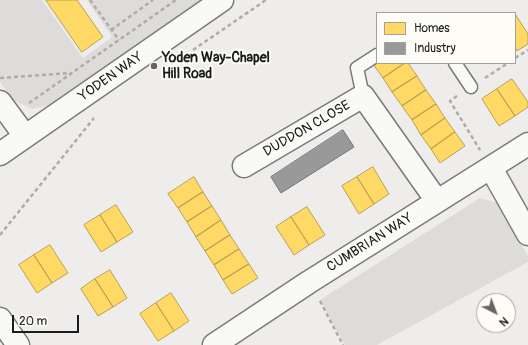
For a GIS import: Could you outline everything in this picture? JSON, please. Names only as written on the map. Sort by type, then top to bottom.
[{"type":"street","name":"YODEN WAY","points":[[0,154],[222,0]]},
{"type":"street","name":"DUDDON CLOSE","points":[[244,166],[363,96],[437,201]]},
{"type":"street","points":[[5,109],[25,136]]},
{"type":"street","name":"CUMBRIAN WAY","points":[[214,345],[309,282],[528,144]]},
{"type":"street","points":[[491,168],[528,234]]},
{"type":"street","points":[[0,319],[18,345]]},
{"type":"lane","points":[[363,96],[357,68],[376,56]]},
{"type":"lane","points":[[456,64],[471,87]]},
{"type":"path","points":[[90,0],[119,40]]},
{"type":"path","points":[[111,30],[153,0]]},
{"type":"path","points":[[5,109],[71,73],[176,0]]},
{"type":"path","points":[[189,53],[266,0]]},
{"type":"path","points":[[516,57],[528,50]]},
{"type":"path","points":[[491,168],[450,101],[506,64]]},
{"type":"path","points":[[0,78],[71,73]]},
{"type":"path","points":[[0,235],[93,118],[100,114]]},
{"type":"path","points":[[309,282],[343,345]]},
{"type":"shaded area","points":[[0,0],[42,0],[83,58],[112,37],[87,0],[207,0],[51,105],[32,109],[13,100],[0,82]]},
{"type":"shaded area","points":[[480,198],[498,203],[528,256],[528,262],[377,345],[345,345],[320,300]]},
{"type":"building: Homes","points":[[46,0],[77,0],[103,37],[82,52]]},
{"type":"building: Homes","points":[[516,16],[528,34],[528,44],[517,51]]},
{"type":"building: Homes","points":[[376,62],[376,64],[404,64],[383,78],[373,64]]},
{"type":"building: Homes","points":[[404,64],[409,64],[417,76],[392,92],[383,78]]},
{"type":"building: Homes","points":[[417,76],[426,90],[402,106],[392,92]]},
{"type":"building: Homes","points":[[512,79],[528,102],[528,107],[515,116],[497,89]]},
{"type":"building: Homes","points":[[497,89],[515,116],[499,126],[482,99]]},
{"type":"building: Homes","points":[[426,90],[436,104],[412,120],[402,106]]},
{"type":"building: Homes","points":[[436,104],[445,118],[421,135],[412,120]]},
{"type":"building: Homes","points":[[445,118],[455,132],[431,149],[421,135]]},
{"type":"building: Homes","points":[[455,132],[465,146],[440,163],[431,149]]},
{"type":"building: Homes","points":[[373,167],[389,194],[374,204],[357,177]]},
{"type":"building: Homes","points":[[194,177],[203,192],[178,208],[168,194]]},
{"type":"building: Homes","points":[[357,177],[374,204],[359,214],[342,186]]},
{"type":"building: Homes","points":[[203,192],[212,206],[187,222],[178,208]]},
{"type":"building: Homes","points":[[116,205],[133,232],[117,242],[100,215]]},
{"type":"building: Homes","points":[[212,206],[221,220],[196,237],[187,222]]},
{"type":"building: Homes","points":[[307,207],[325,235],[309,245],[291,217]]},
{"type":"building: Homes","points":[[100,215],[117,242],[101,252],[84,225]]},
{"type":"building: Homes","points":[[291,217],[309,245],[294,255],[276,227]]},
{"type":"building: Homes","points":[[221,220],[230,235],[205,251],[196,237]]},
{"type":"building: Homes","points":[[230,235],[239,249],[214,265],[205,251]]},
{"type":"building: Homes","points":[[50,245],[68,273],[52,283],[34,255]]},
{"type":"building: Homes","points":[[239,249],[249,264],[223,280],[214,265]]},
{"type":"building: Homes","points":[[34,255],[52,283],[37,293],[19,265]]},
{"type":"building: Homes","points":[[249,264],[258,278],[232,294],[223,280]]},
{"type":"building: Homes","points":[[110,270],[127,298],[113,307],[95,279]]},
{"type":"building: Homes","points":[[95,279],[113,307],[98,316],[81,289]]},
{"type":"building: Homes","points":[[171,293],[189,321],[174,331],[156,303]]},
{"type":"building: Homes","points":[[156,303],[174,331],[158,341],[140,314]]},
{"type":"building: Industry","points":[[343,130],[354,147],[281,193],[271,177]]},
{"type":"place","name":"Yoden Way-Chapel Hill Road","points":[[154,66]]}]
